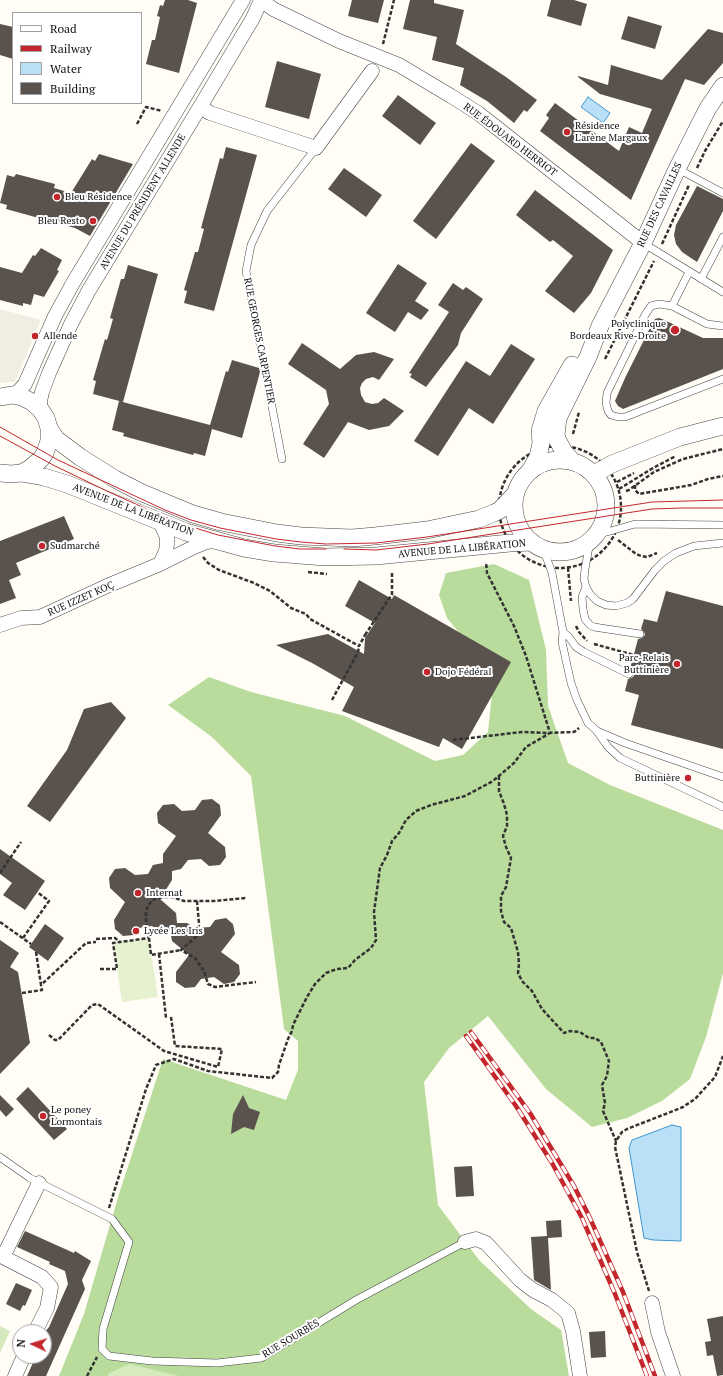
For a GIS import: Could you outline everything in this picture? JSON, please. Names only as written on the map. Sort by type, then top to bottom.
[{"type":"street","name":"AVENUE DU PRÉSIDENT ALLENDE","points":[[6,396],[19,391],[25,384],[55,316],[242,0]]},
{"type":"street","name":"AVENUE DU PRÉSIDENT ALLENDE","points":[[40,410],[42,392],[71,324],[89,290],[200,107],[261,0]]},
{"type":"street","name":"RUE ÉDOUARD HERRIOT","points":[[261,0],[273,8],[332,37],[416,74],[478,113],[643,243]]},
{"type":"street","name":"RUE GEORGES CARPENTIER","points":[[316,148],[372,71]]},
{"type":"street","name":"RUE DES CAVAILLES","points":[[573,462],[564,452],[558,441],[556,435],[558,418],[588,357],[600,326],[643,243],[678,168],[708,108],[723,86]]},
{"type":"street","points":[[200,107],[210,114],[316,148]]},
{"type":"street","name":"RUE DES CAVAILLES","points":[[530,471],[538,457],[541,443],[540,431],[546,411],[579,352],[600,326]]},
{"type":"street","points":[[6,396],[22,397],[32,402],[46,418],[48,428],[49,441],[45,453],[36,464],[21,473]]},
{"type":"street","points":[[594,474],[612,464],[680,436],[723,426]]},
{"type":"street","name":"AVENUE DE LA LIBÉRATION","points":[[48,428],[56,439],[80,457],[116,479],[153,498],[193,514],[221,522],[283,534],[352,538],[427,530],[479,519],[494,514],[500,510],[516,493]]},
{"type":"street","points":[[558,460],[573,462],[594,474],[603,490],[606,500],[604,517],[594,536],[582,547],[571,551],[561,552],[537,545],[521,530],[514,506],[516,493],[521,481],[530,471],[543,463],[558,460]]},
{"type":"street","name":"AVENUE DE LA LIBÉRATION","points":[[0,473],[21,473],[44,477],[67,484],[160,522],[216,541],[274,553],[325,557],[376,556],[510,543],[537,545]]},
{"type":"street","points":[[160,522],[167,537],[166,551],[160,564]]},
{"type":"street","name":"RUE IZZET KOÇ","points":[[0,625],[21,618],[40,617],[107,586],[160,564],[194,547],[206,542],[216,541]]},
{"type":"street","points":[[39,1183],[3,1257],[42,1277],[51,1287],[47,1308],[39,1324]]},
{"type":"street","name":"RUE SOURBÈS","points":[[465,1242],[476,1239],[486,1243],[520,1280],[533,1290],[552,1300],[568,1313],[573,1331],[580,1376]]},
{"type":"street","points":[[652,1303],[658,1332],[673,1376]]},
{"type":"street","points":[[15,1376],[20,1364]]},
{"type":"lane","name":"RUE GEORGES CARPENTIER","points":[[282,459],[246,271],[251,245],[267,211],[316,148]]},
{"type":"lane","points":[[678,168],[723,193]]},
{"type":"lane","points":[[701,279],[723,237]]},
{"type":"lane","points":[[643,243],[723,292]]},
{"type":"lane","points":[[672,306],[689,272]]},
{"type":"lane","points":[[723,326],[707,324],[672,306],[659,304],[651,306],[645,315],[608,393],[606,403],[608,412],[611,415],[625,417],[723,379]]},
{"type":"lane","points":[[723,525],[635,524],[594,536],[586,562],[584,579],[586,587],[597,601],[606,605],[616,606],[627,603],[641,590],[655,570],[664,561],[694,546],[723,543]]},
{"type":"lane","points":[[537,545],[547,559],[552,573],[563,632],[562,642],[571,683],[579,706],[588,723],[596,730],[608,747],[620,758],[723,807]]},
{"type":"lane","points":[[586,587],[582,597],[583,609],[586,619],[590,625],[594,628],[640,634]]},
{"type":"lane","points":[[563,632],[569,637],[576,647],[629,674]]},
{"type":"lane","points":[[596,730],[625,743],[723,777]]},
{"type":"lane","points":[[0,1158],[39,1183],[112,1219],[130,1242],[103,1329],[102,1349]]},
{"type":"lane","name":"RUE SOURBÈS","points":[[102,1349],[109,1356],[152,1361],[217,1363],[261,1358],[356,1300],[465,1242]]},
{"type":"path","points":[[380,57],[394,0]]},
{"type":"path","points":[[603,363],[659,252],[705,151],[723,121]]},
{"type":"path","points":[[572,438],[579,412]]},
{"type":"path","points":[[626,490],[635,486],[654,472],[683,459],[723,448]]},
{"type":"path","points":[[620,489],[653,468],[682,453]]},
{"type":"path","points":[[635,486],[635,490],[639,494],[723,476]]},
{"type":"path","points":[[586,562],[596,556],[607,546],[614,536],[620,514],[620,489],[617,482]]},
{"type":"path","points":[[493,502],[500,499]]},
{"type":"path","points":[[203,556],[208,563],[218,570],[254,583],[270,591],[291,608],[306,614],[310,619],[359,646]]},
{"type":"path","points":[[486,562],[487,573],[514,626],[526,656],[550,733]]},
{"type":"path","points":[[332,700],[358,652],[359,646],[392,594],[392,571]]},
{"type":"path","points":[[453,740],[522,732],[574,732],[588,723]]},
{"type":"path","points":[[105,1216],[110,1206],[146,1088],[156,1065],[174,1060],[208,1071],[272,1078],[278,1072],[293,1025],[315,984],[326,974],[337,968],[348,968],[355,960],[371,948],[376,940],[374,912],[380,868],[392,841],[399,833],[406,820],[416,811],[431,805],[465,796],[493,781],[514,763],[526,747],[550,733]]},
{"type":"path","points":[[499,776],[498,791],[507,815],[507,826],[503,836],[506,848],[511,858],[506,888],[501,896],[501,910],[504,922],[511,928],[518,952],[518,973],[522,981],[532,991],[542,1009],[564,1034],[570,1031],[580,1032],[589,1038],[595,1038],[601,1042],[609,1061],[607,1076],[602,1085],[605,1103],[603,1111],[616,1141]]},
{"type":"path","points":[[0,873],[21,842]]},
{"type":"path","points":[[23,938],[49,900],[37,892]]},
{"type":"path","points":[[197,901],[199,924],[198,935],[181,950],[151,955],[146,910],[152,900],[163,897],[172,897],[184,901],[246,898]]},
{"type":"path","points":[[0,922],[31,944]]},
{"type":"path","points":[[41,985],[86,943],[96,940],[115,938],[120,942]]},
{"type":"path","points":[[100,969],[117,969],[113,943],[149,938]]},
{"type":"path","points":[[181,950],[195,958],[204,971],[208,984],[215,987],[256,982]]},
{"type":"path","points":[[22,993],[42,990],[36,952]]},
{"type":"path","points":[[159,954],[166,1018]]},
{"type":"path","points":[[50,1035],[55,1040],[58,1040],[92,1005],[98,1004],[164,1051],[218,1067],[222,1050],[175,1046],[171,1017]]},
{"type":"path","points":[[652,1303],[637,1252],[615,1147],[616,1141],[622,1132],[627,1129],[673,1111],[695,1100],[715,1077],[723,1056]]},
{"type":"path","points":[[87,1376],[102,1349]]},
{"type":"green space","points":[[494,564],[529,580],[546,650],[548,706],[568,763],[610,785],[723,830],[723,973],[706,1037],[690,1079],[662,1101],[627,1118],[592,1127],[546,1089],[488,1016],[449,1048],[424,1082],[438,1205],[479,1260],[531,1309],[561,1330],[569,1376],[179,1376],[129,1364],[108,1374],[108,1376],[59,1376],[84,1314],[119,1194],[163,1059],[286,1100],[298,1070],[298,1041],[284,1029],[251,776],[212,737],[168,705],[209,677],[251,692],[345,716],[435,761],[463,755],[488,732],[494,675],[447,618],[439,595],[446,573]]},
{"type":"green space","points":[[149,938],[158,997],[122,1002],[113,943]]},
{"type":"green space","points":[[0,1326],[10,1331],[0,1353]]},
{"type":"green space","points":[[129,1364],[179,1376],[108,1376],[108,1374]]},
{"type":"shaded area","points":[[0,309],[41,320],[15,382],[0,383]]},
{"type":"water","points":[[588,97],[610,113],[603,123],[581,107]]},
{"type":"water","points":[[672,1125],[681,1127],[681,1241],[653,1240],[644,1238],[629,1148],[632,1140]]},
{"type":"building","points":[[165,0],[188,0],[197,3],[179,73],[146,64],[152,40],[155,40],[160,17],[157,16],[160,5],[163,6]]},
{"type":"building","points":[[352,0],[384,0],[378,23],[348,16]]},
{"type":"building","points":[[410,0],[434,0],[434,3],[464,10],[456,44],[506,77],[537,100],[527,112],[524,110],[514,123],[487,101],[460,85],[464,68],[432,60],[437,37],[403,29]]},
{"type":"building","points":[[551,0],[574,0],[587,4],[581,26],[547,16]]},
{"type":"building","points":[[628,16],[662,26],[655,49],[621,39]]},
{"type":"building","points":[[0,24],[12,27],[12,59],[0,55]]},
{"type":"building","name":"Résidence L'arène Margaux","points":[[708,29],[723,33],[723,63],[704,85],[685,79],[631,200],[540,131],[549,118],[546,115],[555,103],[619,151],[629,127],[642,133],[652,109],[600,94],[578,76],[608,85],[611,65],[662,80]]},
{"type":"building","points":[[277,61],[321,74],[309,119],[265,107]]},
{"type":"building","points":[[398,95],[436,123],[420,145],[382,116]]},
{"type":"building","points":[[471,143],[495,161],[436,239],[413,221]]},
{"type":"building","points":[[226,147],[257,155],[214,311],[184,303],[187,291],[184,290],[195,252],[198,252],[204,229],[201,228],[220,158],[223,159]]},
{"type":"building","name":"Bleu Résidence","points":[[99,154],[133,164],[90,236],[75,228],[6,209],[7,205],[0,203],[7,175],[14,177],[16,174],[55,184],[54,188],[71,193],[92,159],[95,161]]},
{"type":"building","points":[[344,168],[382,195],[366,217],[328,189]]},
{"type":"building","points":[[697,186],[723,199],[723,211],[697,262],[682,252],[676,244],[674,235],[676,225]]},
{"type":"building","points":[[535,190],[613,250],[591,293],[574,313],[545,291],[573,256],[553,240],[550,242],[516,215]]},
{"type":"building","points":[[41,248],[62,260],[57,270],[59,271],[44,297],[34,294],[31,305],[23,303],[23,306],[0,300],[0,267],[22,273],[33,255],[35,256]]},
{"type":"building","points":[[398,264],[427,283],[415,301],[429,310],[421,320],[408,312],[395,332],[366,313]]},
{"type":"building","points":[[128,265],[158,274],[123,402],[93,394],[96,381],[93,380],[105,339],[107,340],[113,319],[110,318],[121,279],[124,279]]},
{"type":"building","points":[[453,283],[463,290],[466,287],[483,299],[461,333],[458,345],[426,387],[410,377],[412,374],[409,373],[449,312],[438,305]]},
{"type":"building","points":[[659,318],[703,338],[723,338],[723,369],[623,409],[618,406],[615,401],[653,322],[655,319]]},
{"type":"building","points":[[302,343],[340,369],[356,355],[374,352],[394,359],[379,380],[373,377],[366,379],[362,383],[360,388],[361,395],[365,402],[372,404],[378,403],[384,398],[404,411],[389,426],[369,430],[348,422],[324,458],[303,444],[329,404],[326,390],[288,364]]},
{"type":"building","points":[[511,344],[535,359],[493,424],[469,408],[438,456],[414,441],[466,361],[490,376]]},
{"type":"building","points":[[232,360],[259,368],[260,372],[242,438],[212,429],[205,456],[194,453],[193,455],[123,436],[124,433],[112,430],[119,401],[210,425],[226,371],[228,372]]},
{"type":"building","points":[[64,516],[74,539],[16,563],[21,575],[9,580],[16,598],[0,604],[0,541]]},
{"type":"building","name":"Dojo Fédéral","points":[[359,580],[392,599],[394,595],[511,662],[462,749],[443,738],[439,747],[342,711],[354,687],[312,663],[276,645],[328,634],[364,654],[365,638],[375,623],[345,606]]},
{"type":"building","name":"Parc-Relais Buttinière","points":[[666,591],[723,606],[723,749],[631,725],[639,695],[625,691],[628,679],[634,676],[630,669],[638,639],[645,635],[641,629],[644,619],[657,622]]},
{"type":"building","points":[[111,702],[126,718],[50,822],[27,806],[67,750],[84,709]]},
{"type":"building","name":"Internat","points":[[212,799],[220,805],[221,815],[208,833],[225,847],[226,857],[220,865],[209,866],[201,859],[188,860],[181,869],[172,871],[172,880],[160,899],[176,913],[177,923],[187,923],[195,928],[210,927],[215,920],[226,918],[233,924],[235,934],[221,952],[239,965],[240,974],[234,982],[224,984],[214,977],[201,979],[195,987],[185,988],[176,982],[176,972],[189,955],[172,941],[170,931],[160,932],[152,926],[138,928],[134,935],[123,936],[115,929],[114,920],[125,902],[110,888],[109,878],[115,869],[125,868],[135,875],[148,874],[153,865],[163,863],[163,854],[176,836],[158,823],[157,813],[163,805],[174,804],[182,811],[195,810],[202,800]]},
{"type":"building","points":[[0,849],[45,881],[25,910],[3,895],[12,883],[0,874]]},
{"type":"building","points":[[45,924],[64,938],[48,961],[29,947]]},
{"type":"building","points":[[0,940],[19,953],[10,967],[18,972],[30,1043],[0,1074]]},
{"type":"building","name":"Le poney Lormontais","points":[[28,1087],[67,1129],[54,1140],[16,1099]]},
{"type":"building","points":[[0,1095],[14,1109],[6,1117],[0,1110]]},
{"type":"building","points":[[243,1095],[249,1108],[260,1112],[254,1130],[244,1127],[231,1134],[233,1114]]},
{"type":"building","points":[[472,1166],[474,1196],[456,1197],[454,1167]]},
{"type":"building","points":[[561,1220],[562,1237],[548,1238],[551,1290],[534,1280],[531,1237],[547,1236],[546,1221]]},
{"type":"building","points":[[25,1231],[74,1253],[75,1251],[91,1261],[82,1280],[85,1289],[52,1363],[52,1324],[50,1324],[68,1284],[65,1271],[49,1264],[50,1262],[17,1247]]},
{"type":"building","points":[[16,1283],[32,1290],[25,1306],[23,1305],[20,1311],[6,1304]]},
{"type":"building","points":[[723,1316],[723,1375],[717,1376],[713,1355],[707,1356],[705,1342],[711,1341],[707,1319]]},
{"type":"building","points":[[605,1331],[606,1357],[591,1358],[589,1332]]},
{"type":"building","points":[[32,1364],[51,1364],[46,1376],[27,1376]]},
{"type":"tram line","points":[[0,427],[58,460],[165,510],[191,520],[220,528],[276,539],[301,542],[326,544],[376,543],[427,537],[652,502],[723,500]]},
{"type":"tram line","points":[[0,436],[55,466],[109,492],[162,516],[189,526],[218,535],[275,546],[300,549],[326,549]]},
{"type":"tram line","points":[[344,549],[376,550],[428,544],[652,509],[723,508]]},
{"type":"railway","points":[[471,1032],[530,1113],[574,1186],[623,1292],[655,1376]]},
{"type":"railway","points":[[466,1036],[516,1106],[552,1163],[582,1218],[615,1294],[647,1376]]},
{"type":"place","name":"Résidence L'arène Margaux","points":[[567,132]]},
{"type":"place","name":"Bleu Résidence","points":[[57,197]]},
{"type":"place","name":"Bleu Resto","points":[[93,221]]},
{"type":"place","name":"Polyclinique Bordeaux Rive-Droite","points":[[675,330]]},
{"type":"place","name":"Allende","points":[[35,336]]},
{"type":"place","name":"Sudmarché","points":[[42,546]]},
{"type":"place","name":"Parc-Relais Buttinière","points":[[677,664]]},
{"type":"place","name":"Dojo Fédéral","points":[[427,672]]},
{"type":"place","name":"Buttinière","points":[[688,778]]},
{"type":"place","name":"Internat","points":[[138,893]]},
{"type":"place","name":"Lycée Les Iris","points":[[136,931]]},
{"type":"place","name":"Le poney Lormontais","points":[[43,1116]]}]
